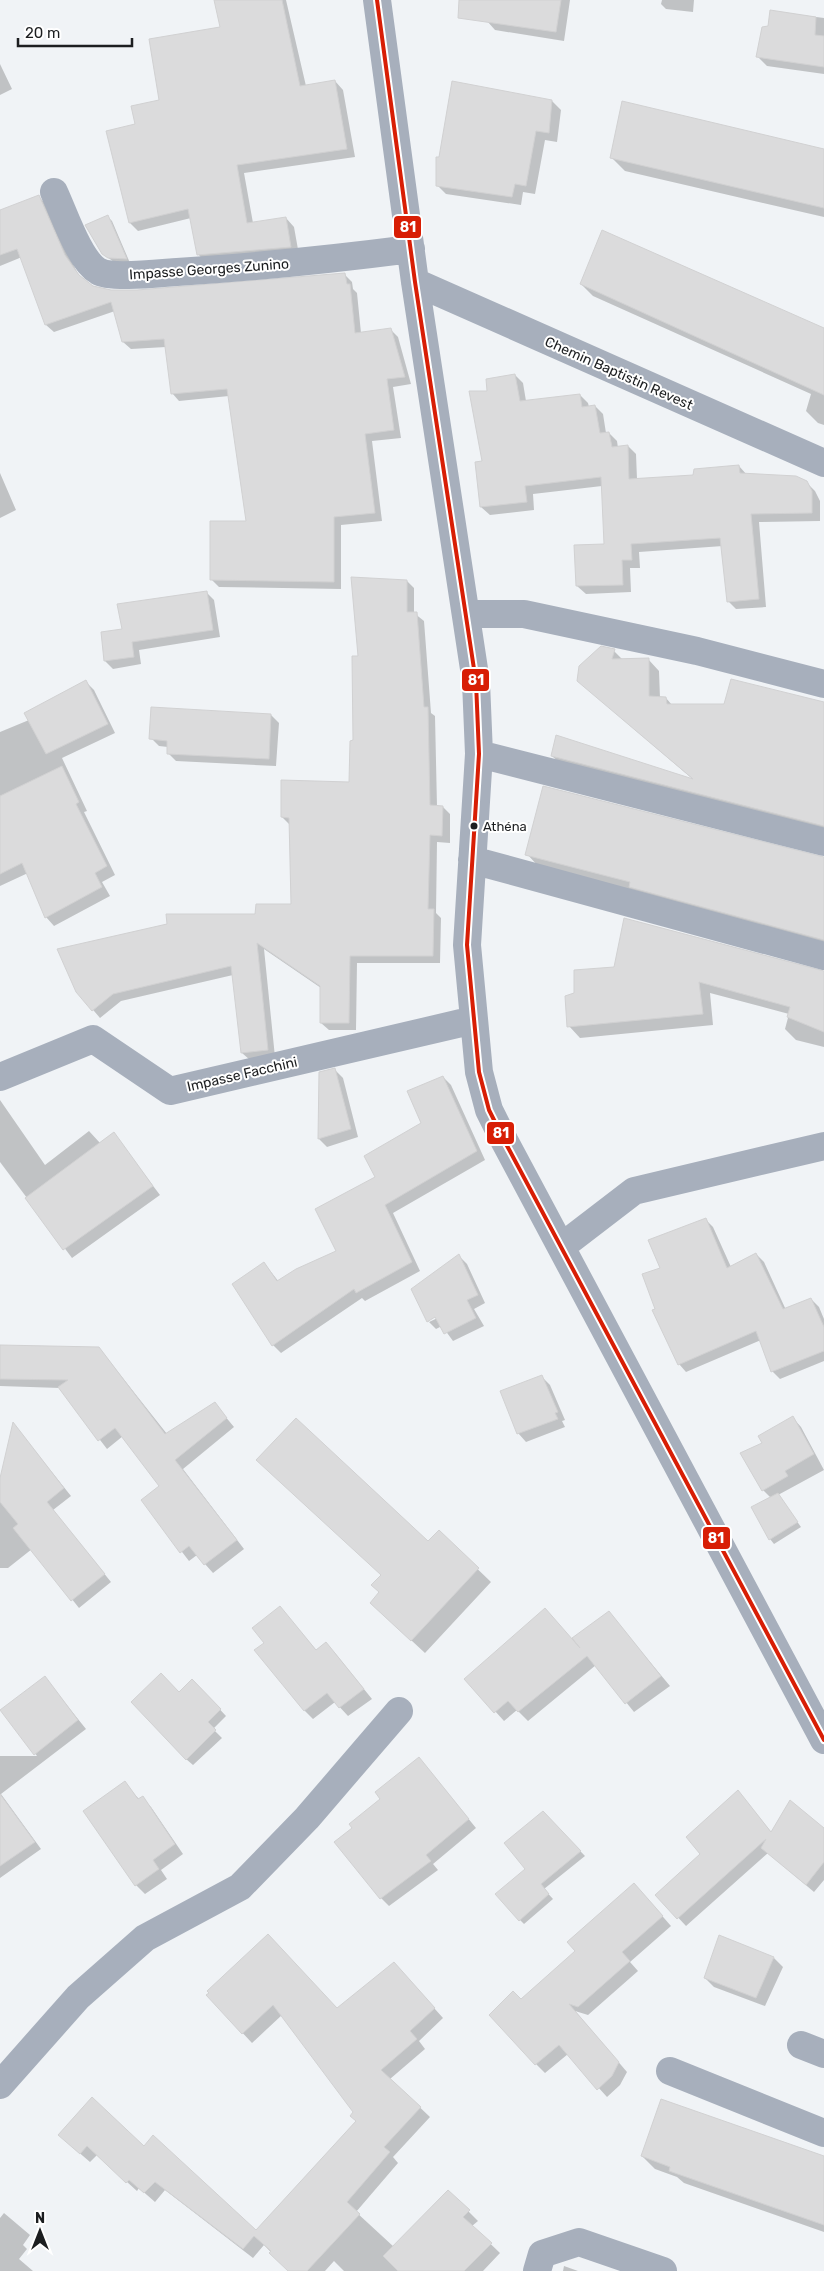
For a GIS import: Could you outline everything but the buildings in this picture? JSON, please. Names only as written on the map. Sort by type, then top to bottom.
[{"type":"street","points":[[377,0],[415,282],[476,682],[479,754],[476,826],[467,945],[479,1072],[489,1110],[824,1740]]},
{"type":"street","name":"Impasse Georges Zunino","points":[[54,192],[87,261],[99,272],[109,274],[146,274],[286,265],[411,249]]},
{"type":"street","name":"Chemin Baptistin Revest","points":[[415,282],[824,463]]},
{"type":"street","points":[[466,614],[524,614],[697,651],[824,684]]},
{"type":"street","points":[[479,754],[824,842]]},
{"type":"street","points":[[472,860],[824,956]]},
{"type":"street","name":"Impasse Facchini","points":[[0,1077],[93,1039],[170,1091],[474,1020]]},
{"type":"street","points":[[561,1247],[634,1191],[824,1146]]},
{"type":"street","points":[[0,2085],[78,1997],[145,1938],[240,1887],[307,1818],[398,1711]]},
{"type":"street","points":[[670,2071],[824,2132]]},
{"type":"street","points":[[537,2271],[542,2254],[579,2242],[663,2271]]},
{"type":"transit line","name":"81","points":[[377,0],[415,282],[476,682],[479,754],[467,945],[479,1072],[489,1110],[505,1142],[824,1740]]},
{"type":"place","name":"Athéna","points":[[474,826]]}]
